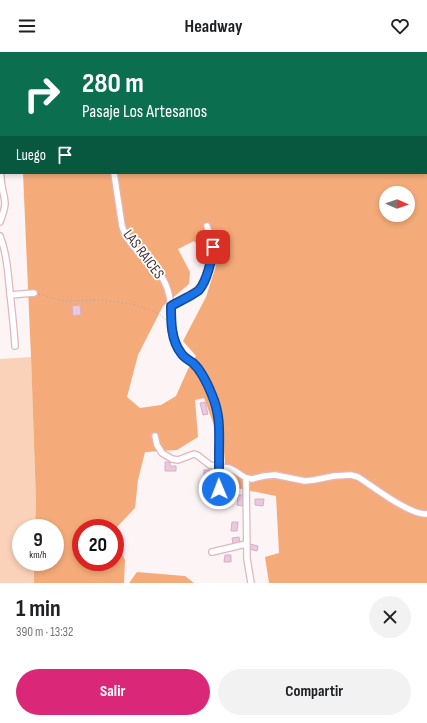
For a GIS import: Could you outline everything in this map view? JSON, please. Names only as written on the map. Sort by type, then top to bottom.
[{"type":"street","points":[[0,222],[5,202],[0,182],[1,174]]},
{"type":"street","name":"LAS RAICES","points":[[114,174],[122,226],[125,234],[132,244],[162,277],[167,287],[171,306],[171,324],[175,340],[182,355],[199,370],[212,394],[217,409],[220,424],[218,467],[219,489]]},
{"type":"street","points":[[171,306],[199,290],[205,280],[213,255],[213,247],[207,226]]},
{"type":"street","points":[[0,236],[4,249],[14,325],[15,346]]},
{"type":"street","points":[[10,295],[34,293]]},
{"type":"street","points":[[155,436],[156,445],[162,453],[172,459],[178,460],[194,454],[210,465],[229,468],[246,478],[252,479],[275,475],[306,481],[334,476],[351,475],[358,477],[407,509],[422,514],[427,514]]},
{"type":"street","points":[[246,478],[246,544],[251,583]]},
{"type":"street","points":[[212,552],[246,544]]},
{"type":"path","points":[[34,293],[64,301],[97,300],[133,304],[158,313],[171,324]]},
{"type":"shaded area","points":[[23,174],[427,174],[427,583],[269,583],[265,557],[279,553],[276,496],[227,486],[224,452],[204,398],[195,400],[198,437],[177,450],[145,452],[138,480],[135,508],[124,520],[72,519],[72,571],[124,571],[124,558],[125,560],[124,583],[34,583],[34,571],[64,571],[64,519],[35,519],[36,502]],"holes":[[[194,241],[216,266],[206,297],[183,341],[196,356],[188,369],[176,396],[161,405],[140,408],[127,397],[138,355],[163,306],[189,284],[190,272],[178,249]]]},
{"type":"shaded area","points":[[31,357],[35,519],[12,519],[12,571],[34,571],[34,583],[0,583],[0,359]]},
{"type":"shaded area","points":[[137,572],[185,576],[194,583],[129,583]]},
{"type":"building","points":[[80,305],[81,315],[73,316],[72,306]]},
{"type":"building","points":[[205,402],[208,414],[203,415],[200,403]]},
{"type":"building","points":[[165,462],[170,462],[170,466],[176,466],[176,471],[165,471]]},
{"type":"building","points":[[204,470],[210,470],[210,478],[204,478]]},
{"type":"building","points":[[238,495],[244,495],[243,506],[237,505]]},
{"type":"building","points":[[255,499],[264,499],[263,506],[255,505]]},
{"type":"building","points":[[232,522],[238,522],[237,531],[231,531]]},
{"type":"building","points":[[239,537],[240,543],[233,544],[232,538]]},
{"type":"building","points":[[250,544],[258,546],[257,551],[249,549]]},
{"type":"building","points":[[225,555],[231,555],[231,562],[224,562]]},
{"type":"route","points":[[213,247],[213,255],[205,280],[199,290],[171,306],[171,324],[175,340],[182,355],[199,370],[212,394],[217,409],[220,424],[218,467],[219,489]]}]
